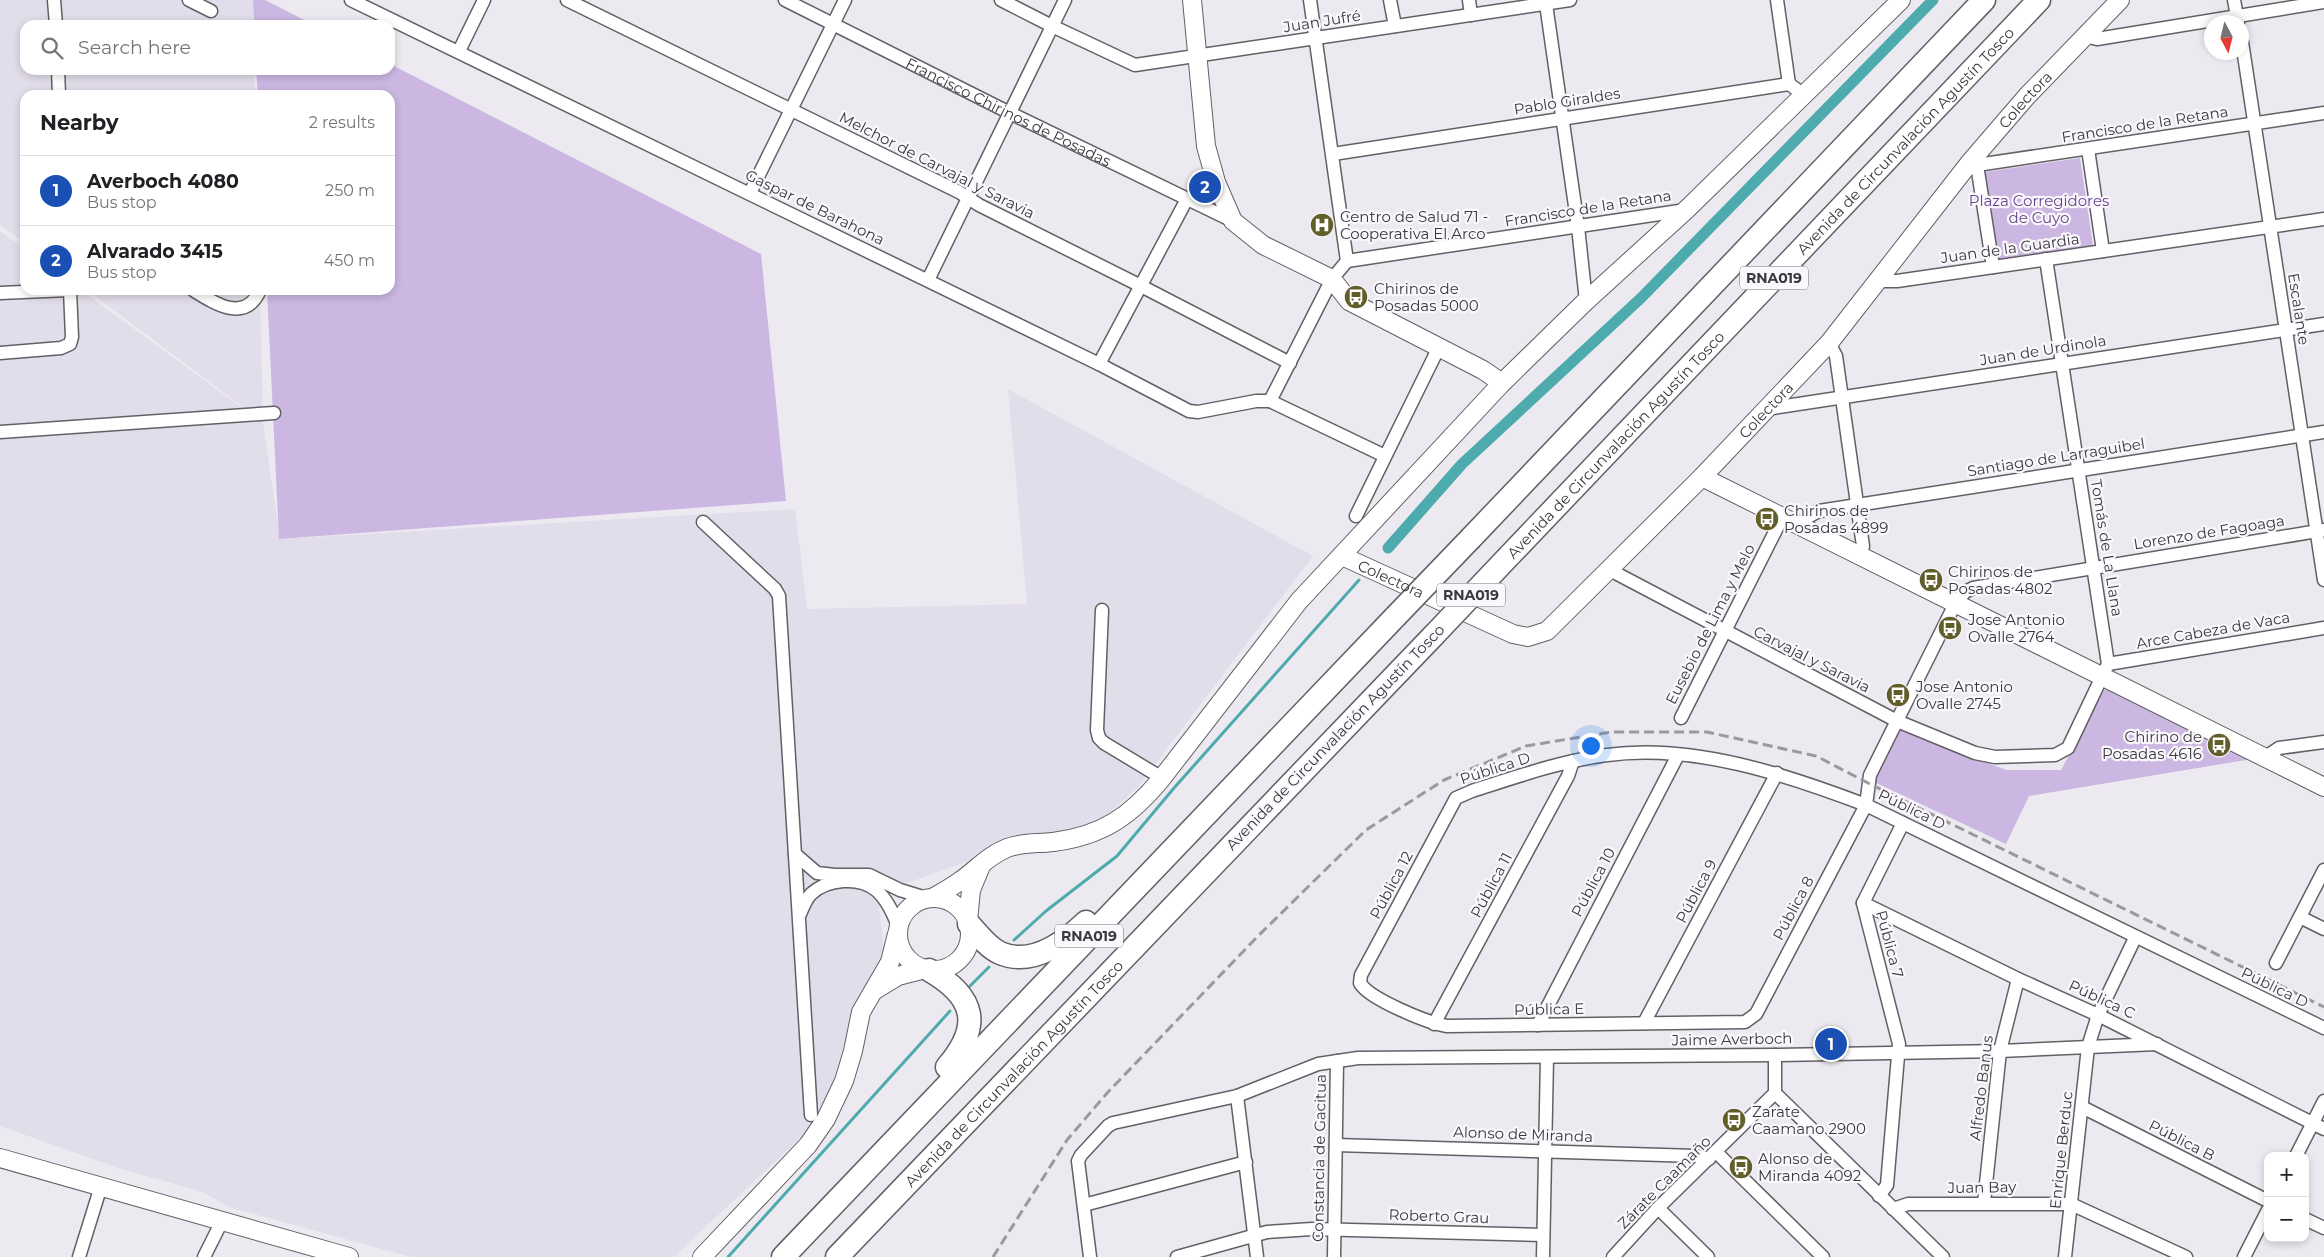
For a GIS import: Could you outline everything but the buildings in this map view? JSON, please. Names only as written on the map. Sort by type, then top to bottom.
[{"type":"highway","name":"RNA019","points":[[782,1257],[1984,0]]},
{"type":"highway","name":"Avenida de Circunvalación Agustín Tosco","points":[[837,1257],[1434,635],[2039,0]]},
{"type":"highway","points":[[969,922],[986,943],[1000,953],[1026,956],[1043,953],[1076,931],[1158,849],[1212,808]]},
{"type":"highway","points":[[768,1257],[962,1049],[969,1026],[966,1004],[949,982],[927,969]]},
{"type":"main road","points":[[1192,0],[1206,146],[1216,182],[1233,221],[1263,246],[1332,279],[1349,301],[1483,370],[1502,383]]},
{"type":"main road","name":"Colectora","points":[[1901,0],[1796,89],[1686,210],[1586,301],[1502,383],[1342,556],[1513,634],[1528,637],[1547,631],[1556,624],[1608,568],[1702,477],[1828,344],[2027,96],[2120,0]]},
{"type":"main road","points":[[1702,477],[1956,602],[2105,671],[2264,758],[2324,788]]},
{"type":"main road","points":[[702,1257],[728,1232],[818,1132],[840,1093],[853,1051],[861,1012],[890,962],[898,930],[908,908],[960,881],[999,851],[1010,847],[1076,838],[1108,827],[1140,803],[1162,778],[1299,601],[1342,556]]},
{"type":"main road","points":[[872,991],[898,976],[927,969],[946,968],[961,958],[969,943],[971,890],[982,864]]},
{"type":"main road","points":[[930,898],[950,901],[957,905],[969,922]]},
{"type":"main road","points":[[898,930],[898,943],[906,958],[918,967],[927,969]]},
{"type":"main road","points":[[0,1158],[338,1256]]},
{"type":"street","points":[[54,0],[56,20]]},
{"type":"street","points":[[189,0],[211,11]]},
{"type":"street","name":"Gaspar de Barahona","points":[[351,0],[393,20]]},
{"type":"street","points":[[459,51],[484,0]]},
{"type":"street","name":"Melchor de Carvajal y Saravia","points":[[568,0],[969,198],[979,205],[1290,363]]},
{"type":"street","name":"Francisco Chirinos de Posadas","points":[[785,0],[1010,113],[1233,221]]},
{"type":"street","points":[[750,193],[845,0]]},
{"type":"street","name":"Juan Jufré","points":[[1001,0],[1052,26],[1136,64],[1570,0]]},
{"type":"street","points":[[928,280],[1065,0]]},
{"type":"street","points":[[1310,0],[1347,261],[1332,279],[1270,401],[1385,456]]},
{"type":"street","points":[[1390,0],[1394,26]]},
{"type":"street","points":[[1469,0],[1471,15]]},
{"type":"street","points":[[1777,0],[1796,89]]},
{"type":"street","points":[[2234,0],[2237,15]]},
{"type":"street","points":[[2249,17],[2324,2]]},
{"type":"street","points":[[1546,4],[1578,226],[1586,301]]},
{"type":"street","name":"Gaspar de Barahona","points":[[395,21],[1099,364],[1189,411],[1198,412],[1256,400],[1270,401]]},
{"type":"street","points":[[2085,36],[2097,39],[2204,24]]},
{"type":"street","name":"Escalante","points":[[2245,60],[2302,436],[2320,531],[2324,580]]},
{"type":"street","points":[[58,75],[60,90]]},
{"type":"street","name":"Pablo Giraldes","points":[[1333,154],[1563,118],[1796,89]]},
{"type":"street","name":"Francisco de la Retana","points":[[1974,163],[2088,149],[2324,113]]},
{"type":"street","points":[[2088,149],[2103,251]]},
{"type":"street","points":[[1974,163],[1993,267]]},
{"type":"street","points":[[1099,364],[1187,199]]},
{"type":"street","name":"Francisco de la Retana","points":[[1347,261],[1686,210]]},
{"type":"street","name":"Juan de la Guardia","points":[[1878,281],[1898,281],[2324,218]]},
{"type":"street","name":"Tomás de La Llana","points":[[2046,259],[2094,567],[2105,671]]},
{"type":"street","points":[[0,293],[20,292]]},
{"type":"street","points":[[0,353],[62,348],[70,344],[72,337],[69,295]]},
{"type":"street","points":[[201,295],[220,307],[233,309],[245,307],[258,295]]},
{"type":"street","name":"Juan de Urdinola","points":[[1766,409],[2324,324]]},
{"type":"street","points":[[1828,344],[1836,356],[1863,546],[1861,556]]},
{"type":"street","points":[[1356,516],[1439,347]]},
{"type":"street","points":[[0,432],[274,413]]},
{"type":"street","name":"Santiago de Larraguibel","points":[[1801,527],[1806,518],[1812,513],[2324,432]]},
{"type":"street","name":"Eusebio de Lima y Melo","points":[[1680,718],[1782,518]]},
{"type":"street","points":[[703,522],[775,589],[779,596],[811,1116]]},
{"type":"street","name":"Lorenzo de Fagoaga","points":[[1956,602],[1965,592],[1973,588],[2320,531]]},
{"type":"street","name":"Carvajal y Saravia","points":[[1608,568],[1897,721],[1982,756],[2055,755],[2068,748],[2105,671]]},
{"type":"street","points":[[1866,805],[1870,775],[1956,602]]},
{"type":"street","points":[[1102,610],[1097,730],[1099,738],[1104,743],[1162,778]]},
{"type":"street","name":"Arce Cabeza de Vaca","points":[[2105,671],[2324,628]]},
{"type":"street","points":[[2264,758],[2279,748],[2324,742]]},
{"type":"street","name":"Pública D","points":[[1456,798],[1573,761],[1630,753],[1678,756],[1748,766],[1777,773],[1866,805],[2135,938],[2324,1028]]},
{"type":"street","name":"Pública 10","points":[[1538,1025],[1678,756]]},
{"type":"street","name":"Pública 11","points":[[1434,1024],[1568,776],[1573,761]]},
{"type":"street","name":"Pública 9","points":[[1644,1023],[1777,773]]},
{"type":"street","name":"Pública 12","points":[[1363,988],[1360,983],[1361,975],[1456,798]]},
{"type":"street","name":"Pública 8","points":[[1745,1022],[1756,1014],[1866,805]]},
{"type":"street","name":"Pública 7","points":[[1880,1196],[1887,1185],[1899,1052],[1896,1028],[1863,903],[1903,823]]},
{"type":"street","points":[[795,854],[818,873],[869,876],[900,890],[930,898]]},
{"type":"street","points":[[2276,963],[2324,870]]},
{"type":"street","points":[[800,914],[811,894],[818,889],[833,883],[852,881],[876,889],[888,904],[898,930]]},
{"type":"street","name":"Pública C","points":[[1863,903],[2018,979],[2098,1014],[2318,1126]]},
{"type":"street","points":[[2300,917],[2324,928]]},
{"type":"street","name":"Enrique Berduc","points":[[2065,1257],[2088,1047],[2098,1014],[2135,938]]},
{"type":"street","name":"Alfredo Banus","points":[[1984,1203],[2000,1051],[2018,979]]},
{"type":"street","name":"Pública E","points":[[1363,988],[1406,1012],[1434,1024],[1464,1027],[1745,1022]]},
{"type":"street","name":"Jaime Averboch","points":[[1084,1206],[1079,1157],[1113,1123],[1237,1096],[1312,1066],[1337,1060],[1358,1058],[1547,1058],[2000,1051],[2157,1044]]},
{"type":"street","points":[[1775,1055],[1775,1093],[1942,1257]]},
{"type":"street","points":[[1542,1257],[1547,1058]]},
{"type":"street","name":"Constancia de Gacitua","points":[[1334,1257],[1337,1060]]},
{"type":"street","name":"Zárate Caamaño","points":[[1613,1257],[1658,1208],[1775,1093]]},
{"type":"street","points":[[1237,1096],[1257,1257]]},
{"type":"street","points":[[2299,1152],[2318,1126],[2324,1101]]},
{"type":"street","name":"Pública B","points":[[2082,1107],[2264,1199]]},
{"type":"street","name":"Alonso de Miranda","points":[[1336,1145],[1713,1155]]},
{"type":"street","points":[[1713,1155],[1823,1257]]},
{"type":"street","points":[[1090,1257],[1084,1206],[1246,1162]]},
{"type":"street","points":[[79,1257],[101,1186]]},
{"type":"street","name":"Juan Bay","points":[[1893,1209],[1902,1205],[1984,1203],[2071,1204]]},
{"type":"street","points":[[2071,1204],[2186,1257]]},
{"type":"street","points":[[1658,1208],[1708,1257]]},
{"type":"street","points":[[2244,1257],[2264,1218]]},
{"type":"street","points":[[204,1257],[222,1221]]},
{"type":"street","points":[[2309,1221],[2324,1228]]},
{"type":"street","name":"Roberto Grau","points":[[1177,1257],[1267,1232],[1334,1228],[1543,1236]]},
{"type":"shaded area","points":[[0,0],[253,0],[253,20],[20,20],[20,75],[254,75],[255,90],[20,90],[20,239],[0,225]]},
{"type":"shaded area","points":[[0,231],[20,245],[20,295],[88,295],[263,423],[280,539],[795,509],[807,609],[1027,604],[1008,389],[1313,556],[1137,788],[1095,826],[1067,835],[1016,835],[992,845],[969,861],[896,887],[879,907],[885,956],[858,998],[833,1081],[820,1113],[798,1140],[674,1257],[411,1257],[228,1207],[203,1192],[118,1168],[0,1126]]},
{"type":"shaded area","points":[[94,295],[260,295],[263,422]]},
{"type":"green space","points":[[253,0],[265,0],[304,20],[254,20]]},
{"type":"green space","points":[[395,67],[761,254],[786,501],[279,539],[267,295],[395,295],[395,90],[258,90],[256,75],[395,75]]},
{"type":"green space","name":"Plaza Corregidores de Cuyo","points":[[2080,158],[2093,246],[1998,260],[1985,172]]},
{"type":"green space","points":[[2106,687],[2252,759],[2029,796],[2006,844],[1872,781],[1899,729],[2006,770],[2061,770]]},
{"type":"waterway","points":[[1388,548],[1462,464],[1641,298],[1933,0]]},
{"type":"waterway","points":[[1014,940],[1046,911],[1117,856],[1174,788],[1359,580]]},
{"type":"waterway","points":[[970,986],[989,967]]},
{"type":"waterway","points":[[728,1257],[950,1011]]},
{"type":"railway","points":[[993,1257],[1067,1140],[1108,1092],[1259,935],[1366,830],[1444,780],[1526,746],[1611,732],[1707,732],[1816,756],[2324,1007]]},
{"type":"place","name":"Alvarado 3415","points":[[1205,187]]},
{"type":"place","name":"Centro de Salud 71 - Cooperativa El Arco","points":[[1322,225]]},
{"type":"place","name":"Chirinos de Posadas 5000","points":[[1356,297]]},
{"type":"place","name":"Chirinos de Posadas 4899","points":[[1767,519]]},
{"type":"place","name":"Chirinos de Posadas 4802","points":[[1931,580]]},
{"type":"place","name":"Jose Antonio Ovalle 2764","points":[[1950,628]]},
{"type":"place","name":"Jose Antonio Ovalle 2745","points":[[1898,695]]},
{"type":"place","name":"Chirino de Posadas 4616","points":[[2219,745]]},
{"type":"place","name":"Averboch 4080","points":[[1831,1044]]},
{"type":"place","name":"Zarate Caamano 2900","points":[[1734,1120]]},
{"type":"place","name":"Alonso de Miranda 4092","points":[[1741,1167]]}]
